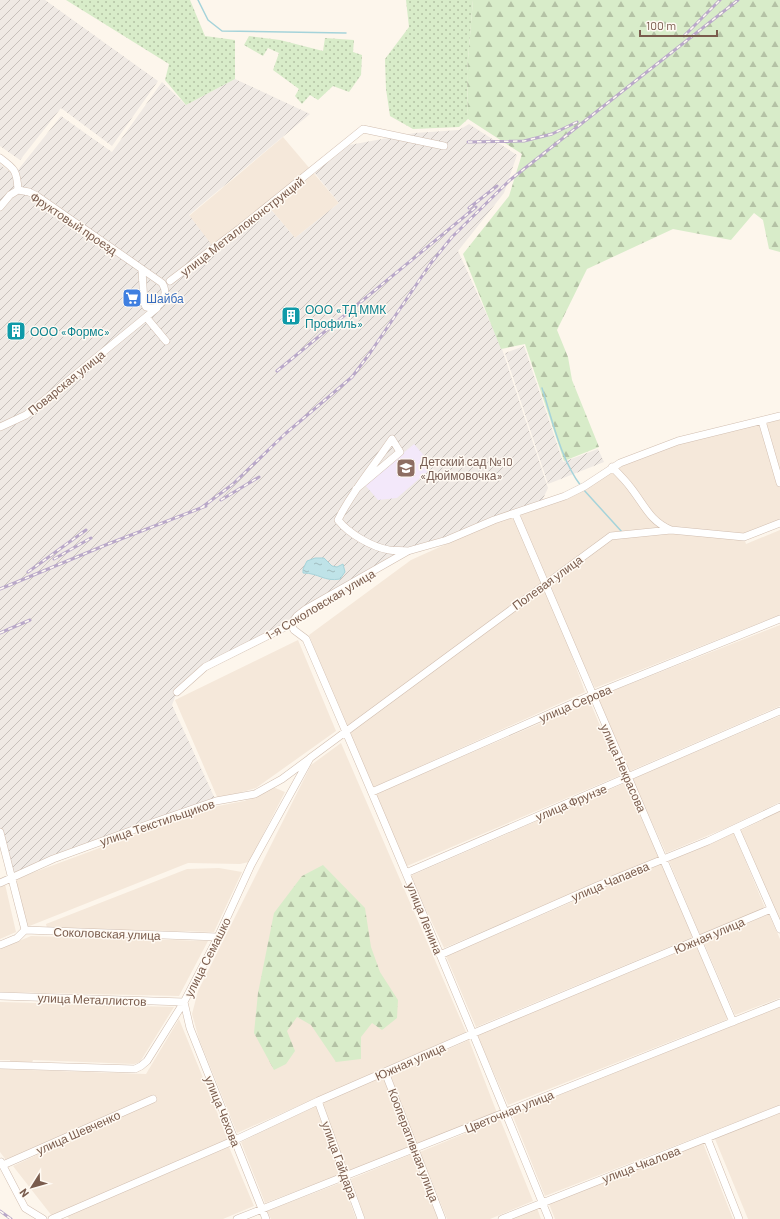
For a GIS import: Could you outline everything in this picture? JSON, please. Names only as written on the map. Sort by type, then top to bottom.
[{"type":"street","name":"улица Металлоконструкций","points":[[170,281],[313,171],[363,129],[444,146]]},
{"type":"street","name":"Фруктовый проезд","points":[[0,158],[12,166],[17,174],[18,190],[29,192],[37,196],[157,279]]},
{"type":"street","points":[[0,207],[10,195],[18,190]]},
{"type":"street","points":[[142,270],[142,296],[146,307],[147,316],[166,341]]},
{"type":"street","points":[[142,280],[148,278],[170,281],[164,298],[158,307],[153,309],[146,307]]},
{"type":"street","points":[[157,279],[164,287],[166,293]]},
{"type":"street","name":"Поварская улица","points":[[0,427],[26,415],[158,307]]},
{"type":"street","name":"1-я Соколовская улица","points":[[177,692],[205,668],[291,624],[292,620],[306,609],[408,551],[447,540],[494,520],[565,496],[583,487],[612,467],[678,441],[780,416]]},
{"type":"street","points":[[762,421],[780,483]]},
{"type":"street","points":[[356,489],[400,452],[392,439],[380,458],[356,489],[338,520],[344,527],[377,547],[390,550],[408,551]]},
{"type":"street","points":[[612,467],[631,488],[646,510],[659,525],[672,530]]},
{"type":"street","name":"улица Некрасова","points":[[515,513],[627,777],[665,858],[698,940],[734,1022]]},
{"type":"street","name":"Полевая улица","points":[[346,732],[610,536],[672,530],[744,538],[780,523]]},
{"type":"street","name":"улица Серова","points":[[372,792],[592,695],[780,619]]},
{"type":"street","name":"улица Ленина","points":[[291,624],[294,630],[306,639],[474,1033],[549,1219]]},
{"type":"street","name":"улица Фрунзе","points":[[406,873],[780,712]]},
{"type":"street","name":"улица Семашко","points":[[0,1065],[135,1069],[147,1061],[184,1002],[218,937],[251,865],[310,758],[346,732]]},
{"type":"street","name":"улица Текстильщиков","points":[[0,883],[53,859],[152,823],[216,801],[255,794],[282,779],[310,758]]},
{"type":"street","name":"улица Чапаева","points":[[440,955],[736,829],[780,807]]},
{"type":"street","points":[[736,829],[780,929]]},
{"type":"street","points":[[0,832],[25,930],[17,938],[0,945]]},
{"type":"street","name":"Южная улица","points":[[52,1219],[235,1140],[318,1101],[474,1033],[771,909]]},
{"type":"street","name":"Соколовская улица","points":[[25,930],[218,937]]},
{"type":"street","name":"улица Металлистов","points":[[0,996],[184,1002]]},
{"type":"street","name":"улица Чехова","points":[[184,1002],[190,1028],[266,1219]]},
{"type":"street","name":"Цветочная улица","points":[[237,1219],[780,1003]]},
{"type":"street","name":"Кооперативная улица","points":[[385,1072],[442,1219]]},
{"type":"street","name":"улица Шевченко","points":[[1,1163],[153,1099]]},
{"type":"street","name":"улица Гайдара","points":[[318,1101],[361,1219]]},
{"type":"street","name":"улица Чкалова","points":[[502,1219],[780,1109]]},
{"type":"street","points":[[707,1138],[739,1219]]},
{"type":"street","points":[[1,1163],[25,1208],[44,1219]]},
{"type":"shaded area","points":[[0,0],[45,0],[158,81],[112,146],[61,108],[20,160],[0,146]]},
{"type":"shaded area","points":[[235,79],[310,114],[189,215],[214,248],[268,206],[295,238],[339,203],[313,171],[344,146],[415,133],[459,130],[469,124],[517,155],[504,193],[458,251],[501,346],[548,488],[540,505],[418,548],[293,620],[205,667],[177,692],[172,705],[216,801],[12,878],[0,832],[0,164],[14,175],[61,116],[112,152],[162,82],[186,105]]},
{"type":"shaded area","points":[[283,137],[339,203],[295,238],[268,206],[213,248],[189,216]]},
{"type":"shaded area","points":[[524,346],[563,462],[598,449],[604,462],[548,484],[505,353]]},
{"type":"shaded area","points":[[780,416],[780,523],[744,538],[746,544],[780,530],[780,615],[595,688],[548,590],[585,692],[372,788],[346,732],[309,635],[411,560],[515,513],[565,496],[608,470],[678,441]]},
{"type":"shaded area","name":"Детский сад №10 «Дюймовочка»","points":[[414,444],[428,460],[427,472],[397,498],[378,500],[365,485]]},
{"type":"shaded area","points":[[780,625],[780,706],[630,771],[597,697]]},
{"type":"shaded area","points":[[298,640],[336,731],[256,788],[218,799],[175,700]]},
{"type":"shaded area","points":[[590,702],[621,775],[407,866],[375,794]]},
{"type":"shaded area","points":[[780,716],[780,802],[726,828],[666,853],[632,779]]},
{"type":"shaded area","points":[[341,743],[466,1032],[237,1133],[199,1039],[192,1014],[198,991],[311,765]]},
{"type":"shaded area","points":[[625,783],[659,857],[444,948],[410,876]]},
{"type":"shaded area","points":[[273,787],[285,792],[249,862],[240,864],[188,863],[27,927],[13,880],[194,813],[218,806],[244,801],[261,795]]},
{"type":"shaded area","points":[[780,811],[780,921],[740,831]]},
{"type":"shaded area","points":[[734,833],[765,908],[700,935],[669,861]]},
{"type":"shaded area","points":[[663,863],[693,937],[476,1027],[446,956]]},
{"type":"shaded area","points":[[219,868],[242,872],[214,932],[47,928],[46,924],[187,869]]},
{"type":"shaded area","points":[[5,884],[16,932],[0,939],[0,886]]},
{"type":"shaded area","points":[[769,914],[780,939],[780,998],[735,1015],[703,941]]},
{"type":"shaded area","points":[[31,936],[208,941],[179,996],[0,992],[0,949]]},
{"type":"shaded area","points":[[696,945],[728,1019],[508,1105],[477,1035]]},
{"type":"shaded area","points":[[0,1002],[174,1007],[140,1062],[134,1064],[33,1060],[32,1063],[0,1060]]},
{"type":"shaded area","points":[[780,1007],[780,1105],[545,1196],[512,1114]]},
{"type":"shaded area","points":[[179,1019],[228,1139],[52,1216],[13,1166],[156,1100],[154,1095],[6,1160],[0,1152],[0,1069],[146,1074]]},
{"type":"shaded area","points":[[469,1040],[497,1113],[417,1145],[390,1075]]},
{"type":"shaded area","points":[[383,1076],[410,1148],[348,1171],[321,1103]]},
{"type":"shaded area","points":[[316,1106],[341,1174],[265,1203],[241,1142]]},
{"type":"shaded area","points":[[780,1113],[780,1219],[748,1219],[715,1139]]},
{"type":"shaded area","points":[[500,1119],[533,1201],[490,1219],[447,1219],[420,1152]]},
{"type":"shaded area","points":[[703,1143],[733,1219],[555,1219],[549,1204]]},
{"type":"shaded area","points":[[229,1147],[254,1206],[223,1219],[69,1219],[67,1216]]},
{"type":"shaded area","points":[[412,1154],[438,1219],[365,1219],[351,1179]]},
{"type":"shaded area","points":[[343,1182],[356,1219],[271,1219],[267,1211]]},
{"type":"shaded area","points":[[537,1208],[541,1219],[510,1219]]},
{"type":"green space","points":[[66,0],[190,0],[205,36],[235,40],[235,79],[186,105],[165,80],[169,64]]},
{"type":"green space","points":[[406,0],[473,0],[467,71],[468,119],[459,127],[413,129],[390,116],[386,89],[385,59],[409,27]]},
{"type":"green space","points":[[473,0],[780,0],[780,252],[769,249],[763,220],[754,213],[731,240],[673,229],[587,269],[557,330],[568,357],[572,380],[599,447],[564,461],[525,344],[501,349],[463,254],[509,196],[522,154],[468,119],[467,71]]},
{"type":"green space","points":[[249,36],[280,40],[323,51],[325,38],[354,40],[353,52],[362,55],[361,75],[349,92],[333,86],[318,100],[310,95],[302,104],[295,96],[299,89],[273,70],[279,53],[268,48],[263,56],[244,45]]},
{"type":"green space","points":[[323,865],[365,908],[371,947],[380,972],[398,1000],[397,1018],[382,1030],[372,1023],[361,1037],[361,1059],[336,1062],[311,1025],[297,1017],[287,1031],[295,1051],[286,1064],[274,1070],[254,1033],[258,993],[274,913],[302,876]]},
{"type":"water","points":[[315,558],[324,558],[332,566],[337,567],[343,564],[345,572],[340,579],[334,580],[309,573],[303,573],[303,569],[307,561]]},
{"type":"waterway","points":[[198,0],[208,20],[222,31],[346,33]]},
{"type":"waterway","points":[[542,388],[553,426],[563,452],[574,476],[581,486]]},
{"type":"waterway","points":[[583,489],[622,532]]},
{"type":"railway","points":[[684,36],[720,0]]},
{"type":"railway","points":[[201,508],[233,484],[285,434],[352,377],[431,263],[452,237],[510,180],[738,0]]},
{"type":"railway","points":[[468,142],[524,141],[552,134],[577,122]]},
{"type":"railway","points":[[469,208],[497,186]]},
{"type":"railway","points":[[277,371],[476,207]]},
{"type":"railway","points":[[221,500],[259,477]]},
{"type":"railway","points":[[0,589],[108,544],[206,506]]},
{"type":"railway","points":[[28,572],[86,530]]},
{"type":"railway","points":[[54,559],[91,538]]},
{"type":"railway","points":[[0,633],[30,620]]},
{"type":"railway","points":[[0,1211],[11,1219]]},
{"type":"place","name":"Шайба","points":[[132,298]]},
{"type":"place","name":"ООО «ТД ММК Профиль»","points":[[291,316]]},
{"type":"place","name":"ООО «Формс»","points":[[16,331]]},
{"type":"place","name":"Детский сад №10 «Дюймовочка»","points":[[406,468]]}]
